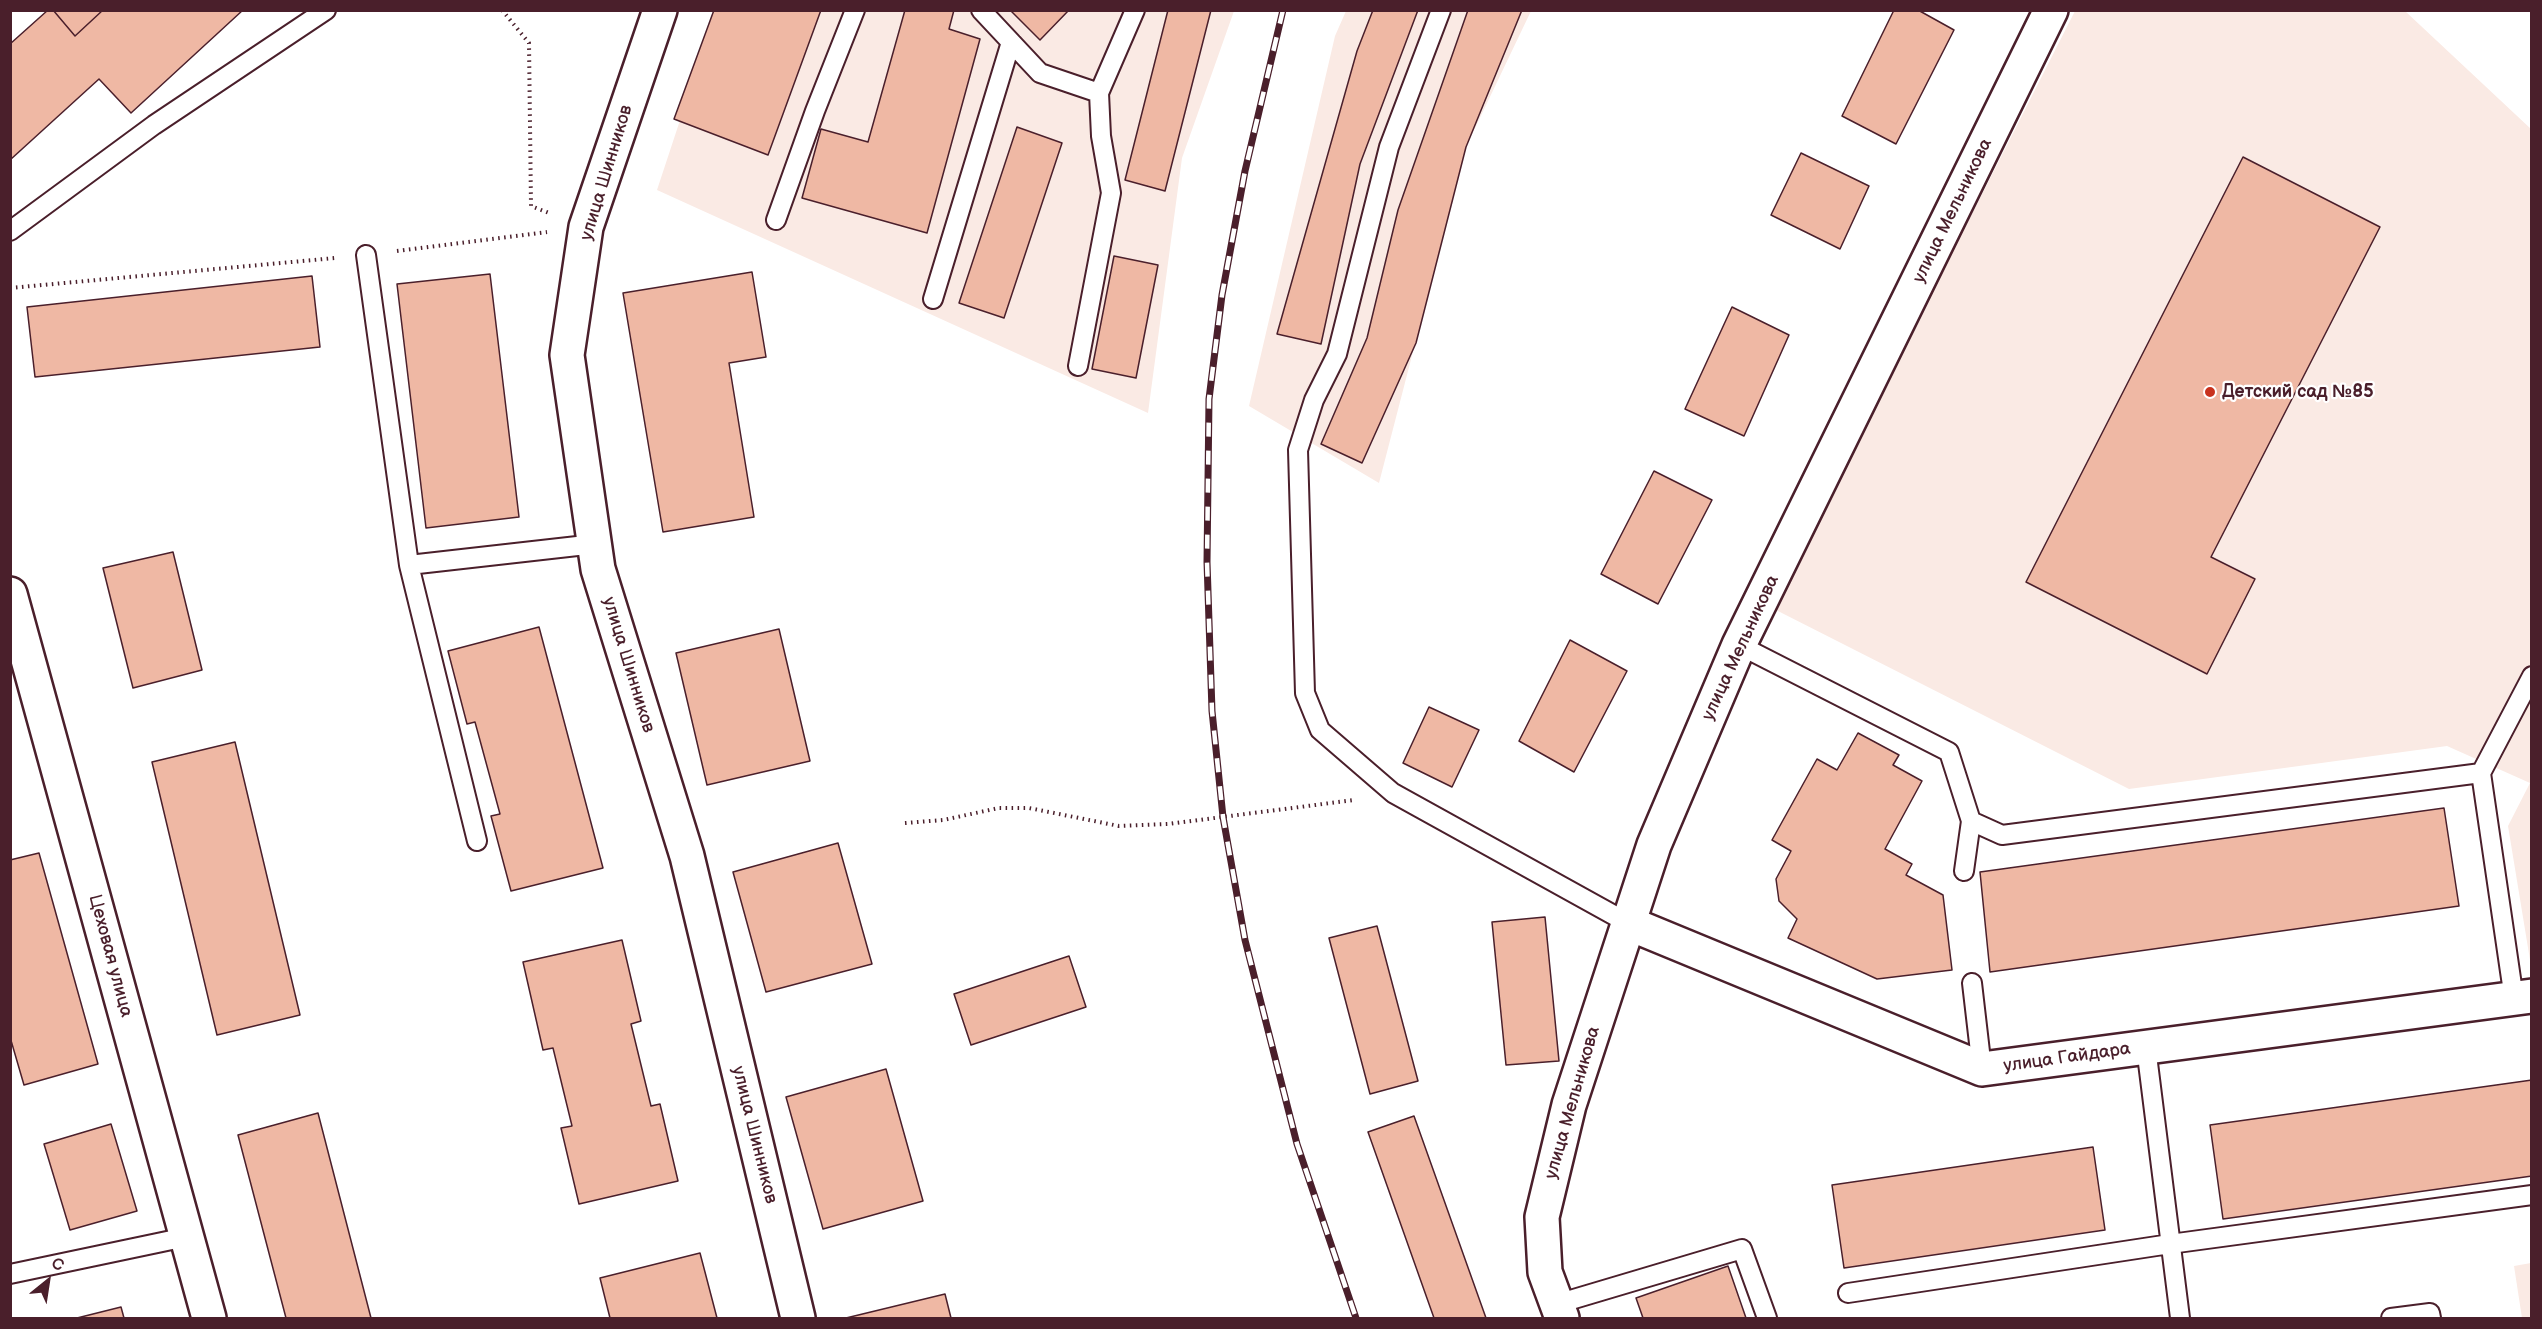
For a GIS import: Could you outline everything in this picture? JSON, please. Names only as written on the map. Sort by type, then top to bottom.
[{"type":"street","name":"улица Шинников","points":[[660,10],[586,227],[567,355],[598,569],[687,856],[798,1318]]},
{"type":"street","name":"улица Мельникова","points":[[1560,1311],[1545,1272],[1542,1217],[1569,1105],[1654,844],[1739,645],[2051,10]]},
{"type":"street","name":"Цеховая улица","points":[[10,594],[209,1318]]},
{"type":"street","name":"улица Гайдара","points":[[1628,923],[1982,1069],[2523,997]]},
{"type":"lane","points":[[10,231],[154,125],[326,10]]},
{"type":"lane","points":[[776,220],[815,111],[855,10]]},
{"type":"lane","points":[[981,10],[1040,73],[1099,93]]},
{"type":"lane","points":[[1078,366],[1111,193],[1101,136],[1099,93],[1135,10]]},
{"type":"lane","points":[[1441,10],[1389,147],[1336,354],[1314,400],[1298,450],[1305,693],[1320,730],[1393,793],[1628,923]]},
{"type":"lane","points":[[933,299],[1011,42]]},
{"type":"lane","points":[[366,255],[409,565],[477,841]]},
{"type":"lane","points":[[409,565],[595,544]]},
{"type":"lane","points":[[1739,645],[1949,752],[1971,820],[1964,871]]},
{"type":"lane","points":[[2523,997],[2481,773],[2532,676]]},
{"type":"lane","points":[[1971,820],[2002,835],[2481,773]]},
{"type":"lane","points":[[1972,983],[1982,1069]]},
{"type":"lane","points":[[2146,1047],[2180,1318]]},
{"type":"lane","points":[[1848,1293],[2170,1244],[2532,1195]]},
{"type":"lane","points":[[10,1274],[186,1237]]},
{"type":"lane","points":[[1560,1311],[1742,1249],[1767,1318]]},
{"type":"lane","points":[[2391,1318],[2430,1313],[2431,1318]]},
{"type":"path","points":[[502,10],[529,43],[531,206],[586,227]]},
{"type":"path","points":[[10,288],[366,255],[586,227]]},
{"type":"path","points":[[905,823],[943,820],[999,808],[1029,808],[1119,826],[1168,824],[1349,801]]},
{"type":"shaded area","points":[[716,11],[1234,11],[1182,158],[1148,413],[657,190]]},
{"type":"shaded area","points":[[1346,11],[1531,11],[1466,147],[1379,483],[1249,406],[1335,36]]},
{"type":"shaded area","points":[[2075,11],[2405,11],[2531,129],[2531,966],[2508,826],[2530,783],[2447,746],[2129,789],[1772,608]]},
{"type":"shaded area","points":[[2531,1263],[2531,1318],[2522,1318],[2514,1266]]},
{"type":"building","points":[[48,10],[53,10],[75,36],[103,10],[243,10],[131,113],[99,79],[10,160],[10,44]]},
{"type":"building","points":[[53,10],[103,10],[75,36]]},
{"type":"building","points":[[714,10],[821,10],[768,155],[674,119]]},
{"type":"building","points":[[905,10],[954,10],[949,29],[980,39],[927,233],[802,198],[821,129],[868,142]]},
{"type":"building","points":[[1010,10],[1069,10],[1040,40]]},
{"type":"building","points":[[1168,10],[1211,10],[1165,191],[1125,180]]},
{"type":"building","points":[[1373,10],[1418,10],[1360,164],[1321,344],[1277,334],[1357,51]]},
{"type":"building","points":[[1468,10],[1522,10],[1466,147],[1416,343],[1362,463],[1321,444],[1367,338],[1398,210]]},
{"type":"building","points":[[1894,10],[1918,10],[1954,30],[1896,144],[1842,116]]},
{"type":"building","points":[[1017,127],[1062,143],[1004,318],[959,303]]},
{"type":"building","points":[[1801,153],[1869,186],[1840,249],[1771,215]]},
{"type":"building","name":"Детский сад №85","points":[[2243,157],[2380,227],[2211,557],[2255,579],[2207,674],[2026,582]]},
{"type":"building","points":[[1114,256],[1158,265],[1136,378],[1092,369]]},
{"type":"building","points":[[752,272],[766,357],[729,363],[754,517],[663,532],[623,293]]},
{"type":"building","points":[[490,274],[519,517],[426,528],[397,284]]},
{"type":"building","points":[[312,276],[320,347],[35,377],[27,307]]},
{"type":"building","points":[[1732,307],[1789,335],[1744,436],[1685,409]]},
{"type":"building","points":[[1654,471],[1712,500],[1658,604],[1601,574]]},
{"type":"building","points":[[173,552],[202,670],[133,688],[103,568]]},
{"type":"building","points":[[539,627],[603,868],[511,891],[491,816],[500,814],[475,722],[467,724],[448,651]]},
{"type":"building","points":[[779,629],[810,761],[707,785],[676,653]]},
{"type":"building","points":[[1570,640],[1627,671],[1574,772],[1519,741]]},
{"type":"building","points":[[1429,707],[1479,730],[1452,787],[1403,763]]},
{"type":"building","points":[[1858,733],[1899,755],[1893,765],[1922,781],[1885,849],[1912,864],[1906,875],[1943,895],[1952,970],[1877,979],[1788,938],[1797,919],[1779,901],[1776,879],[1791,851],[1772,840],[1817,759],[1837,770]]},
{"type":"building","points":[[235,742],[300,1015],[217,1035],[152,762]]},
{"type":"building","points":[[2444,808],[2459,906],[1990,972],[1980,872]]},
{"type":"building","points":[[838,843],[872,964],[766,992],[733,872]]},
{"type":"building","points":[[39,853],[98,1064],[24,1085],[10,1037],[10,860]]},
{"type":"building","points":[[1545,917],[1559,1061],[1506,1065],[1492,922]]},
{"type":"building","points":[[1377,926],[1418,1081],[1370,1094],[1329,938]]},
{"type":"building","points":[[622,940],[641,1021],[631,1024],[651,1106],[660,1104],[678,1181],[579,1204],[561,1128],[572,1126],[553,1048],[543,1050],[523,962]]},
{"type":"building","points":[[1069,956],[1086,1007],[971,1045],[954,994]]},
{"type":"building","points":[[886,1069],[923,1201],[823,1229],[786,1097]]},
{"type":"building","points":[[2532,1080],[2532,1176],[2223,1219],[2210,1125]]},
{"type":"building","points":[[318,1113],[371,1318],[286,1318],[238,1135]]},
{"type":"building","points":[[1414,1116],[1486,1318],[1434,1318],[1368,1132]]},
{"type":"building","points":[[111,1124],[137,1211],[70,1230],[44,1144]]},
{"type":"building","points":[[2093,1147],[2105,1230],[1844,1268],[1832,1185]]},
{"type":"building","points":[[700,1253],[717,1318],[610,1318],[600,1278]]},
{"type":"building","points":[[1728,1266],[1746,1318],[1643,1318],[1636,1298]]},
{"type":"building","points":[[945,1294],[951,1318],[846,1318]]},
{"type":"building","points":[[121,1307],[124,1318],[77,1318]]},
{"type":"railway","points":[[1283,10],[1245,171],[1222,295],[1209,399],[1207,562],[1212,711],[1223,817],[1245,940],[1297,1144],[1356,1318]]},
{"type":"place","name":"Детский сад №85","points":[[2210,392]]}]
